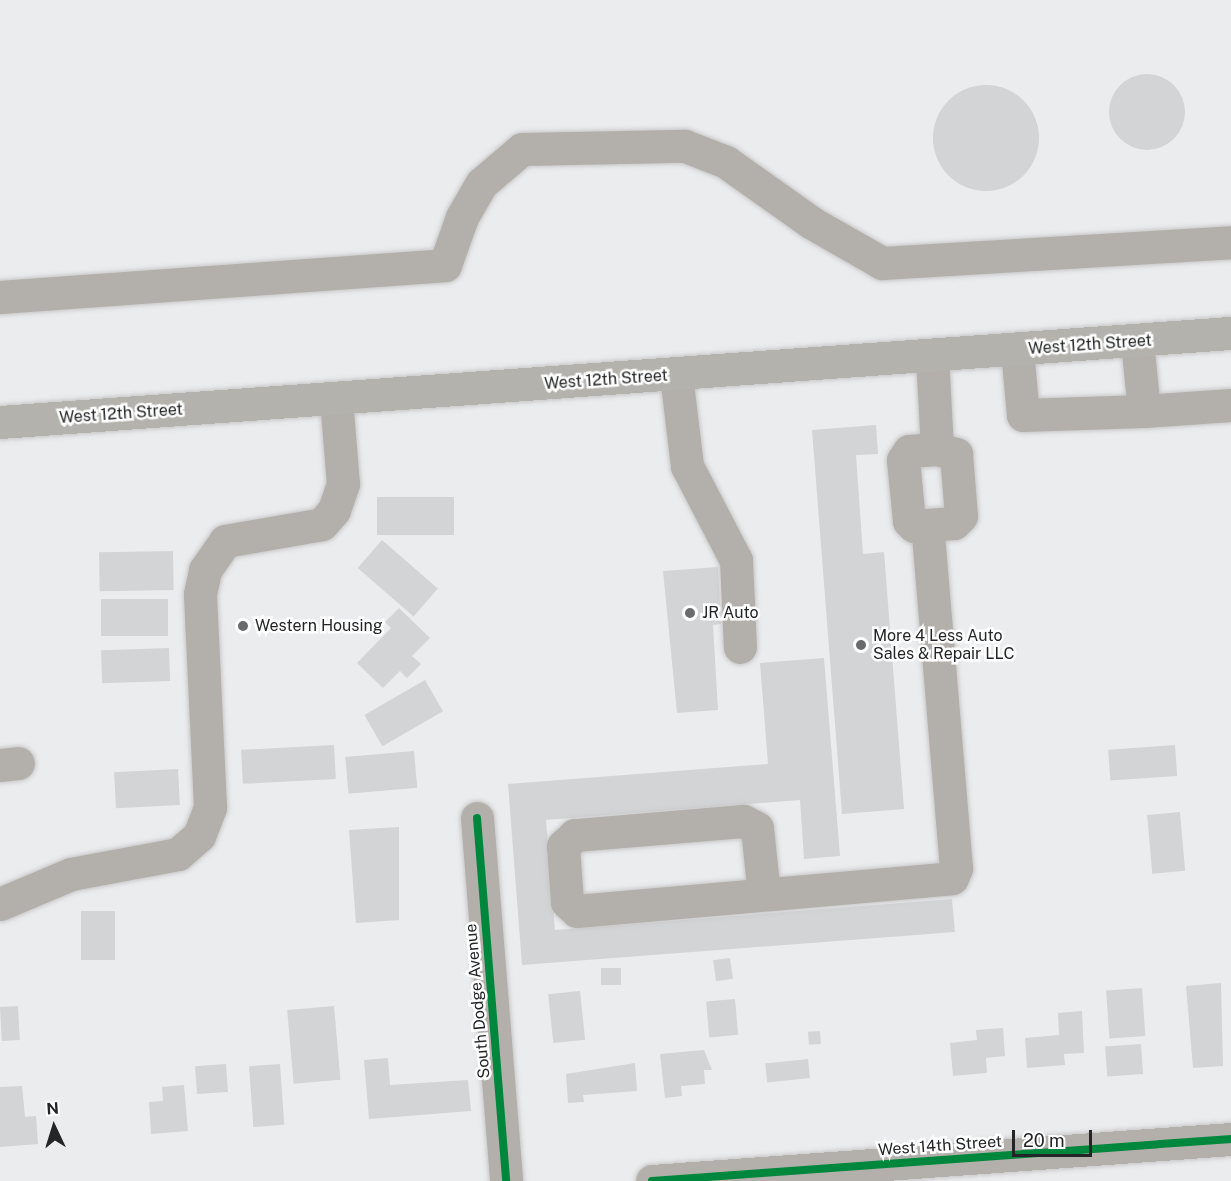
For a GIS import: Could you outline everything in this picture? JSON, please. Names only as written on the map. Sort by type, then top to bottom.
[{"type":"main road","name":"West 12th Street","points":[[0,422],[1224,335]]},
{"type":"street","points":[[0,297],[445,265],[462,217],[482,183],[522,149],[685,146],[726,162],[812,223],[882,263],[1231,242]]},
{"type":"street","points":[[1137,341],[1144,411]]},
{"type":"street","points":[[1017,350],[1023,415],[1144,411],[1231,405]]},
{"type":"street","points":[[932,356],[937,449]]},
{"type":"street","points":[[676,375],[687,466],[736,560],[740,647]]},
{"type":"street","points":[[0,904],[71,874],[178,854],[199,836],[210,807],[200,594],[205,570],[225,541],[322,524],[334,510],[343,484],[336,399]]},
{"type":"street","points":[[937,449],[956,454],[961,516],[954,523],[927,525],[909,521],[903,460],[909,452],[937,449]]},
{"type":"street","points":[[764,894],[757,828],[743,821],[575,835],[563,846],[567,902],[576,911],[952,878],[956,868],[927,525]]},
{"type":"street","name":"South Dodge Avenue","points":[[477,818],[506,1181]]},
{"type":"street","name":"West 14th Street","points":[[652,1181],[1231,1139]]},
{"type":"building","points":[[1147,74],[1161,77],[1174,85],[1182,98],[1185,112],[1182,126],[1174,139],[1161,147],[1147,150],[1133,147],[1120,139],[1112,126],[1109,112],[1112,98],[1120,85],[1133,77]]},
{"type":"building","points":[[986,85],[1006,89],[1024,100],[1035,118],[1039,138],[1035,158],[1024,176],[1006,187],[986,191],[966,187],[948,176],[937,158],[933,138],[937,118],[948,100],[966,89]]},
{"type":"building","points":[[876,425],[878,454],[856,455],[863,554],[884,552],[904,809],[842,814],[812,430]]},
{"type":"building","points":[[377,497],[454,497],[454,535],[377,535]]},
{"type":"building","points":[[382,540],[438,589],[414,616],[358,568]]},
{"type":"building","points":[[173,551],[174,590],[100,591],[99,552]]},
{"type":"building","points":[[718,567],[721,624],[713,625],[718,710],[677,713],[663,571]]},
{"type":"building","points":[[101,599],[168,599],[168,636],[101,636]]},
{"type":"building","points":[[399,608],[430,638],[412,656],[421,664],[407,678],[400,671],[383,688],[357,663],[391,628],[385,622]]},
{"type":"building","points":[[169,648],[170,681],[102,683],[101,650]]},
{"type":"building","points":[[824,658],[840,856],[804,859],[800,800],[546,820],[555,930],[952,899],[955,932],[522,965],[508,784],[768,764],[760,663]]},
{"type":"building","points":[[425,680],[443,711],[382,746],[364,715]]},
{"type":"building","points":[[334,745],[336,779],[243,784],[241,750]]},
{"type":"building","points":[[1175,745],[1177,776],[1110,781],[1108,750]]},
{"type":"building","points":[[414,751],[417,788],[348,794],[345,757]]},
{"type":"building","points":[[178,769],[180,805],[116,808],[114,772]]},
{"type":"building","points":[[1180,812],[1185,871],[1152,874],[1147,815]]},
{"type":"building","points":[[399,827],[399,920],[356,923],[349,830]]},
{"type":"building","points":[[81,911],[115,911],[115,960],[81,960]]},
{"type":"building","points":[[730,958],[733,979],[716,981],[713,960]]},
{"type":"building","points":[[601,968],[621,968],[621,985],[601,985]]},
{"type":"building","points":[[1221,983],[1223,1066],[1193,1068],[1186,986]]},
{"type":"building","points":[[1142,988],[1145,1036],[1109,1038],[1106,991]]},
{"type":"building","points":[[580,991],[585,1040],[553,1043],[548,994]]},
{"type":"building","points":[[735,999],[738,1035],[709,1037],[706,1002]]},
{"type":"building","points":[[18,1006],[20,1040],[2,1041],[0,1007]]},
{"type":"building","points":[[334,1006],[340,1080],[294,1084],[287,1010]]},
{"type":"building","points":[[1082,1011],[1084,1053],[1064,1054],[1065,1065],[1027,1068],[1025,1038],[1059,1035],[1058,1013]]},
{"type":"building","points":[[1003,1028],[1005,1056],[986,1058],[987,1073],[953,1076],[950,1043],[977,1040],[976,1030]]},
{"type":"building","points":[[820,1031],[821,1044],[809,1045],[808,1032]]},
{"type":"building","points":[[1141,1044],[1143,1074],[1107,1076],[1105,1047]]},
{"type":"building","points":[[704,1050],[712,1070],[704,1070],[705,1084],[681,1086],[682,1096],[665,1098],[660,1054]]},
{"type":"building","points":[[388,1058],[390,1085],[468,1080],[471,1111],[369,1119],[364,1060]]},
{"type":"building","points":[[808,1059],[810,1078],[767,1082],[765,1063]]},
{"type":"building","points":[[635,1063],[637,1091],[583,1095],[584,1102],[568,1103],[566,1074]]},
{"type":"building","points":[[226,1064],[228,1092],[197,1094],[195,1066]]},
{"type":"building","points":[[280,1064],[284,1125],[253,1127],[249,1066]]},
{"type":"building","points":[[184,1085],[188,1131],[151,1134],[149,1102],[163,1101],[162,1087]]},
{"type":"building","points":[[22,1086],[25,1117],[36,1116],[38,1144],[0,1147],[0,1087]]},
{"type":"cycle path","points":[[477,818],[506,1181]]},
{"type":"cycle path","points":[[652,1181],[1231,1139]]},
{"type":"place","name":"JR Auto","points":[[690,613]]},
{"type":"place","name":"Western Housing","points":[[243,626]]},
{"type":"place","name":"More 4 Less Auto Sales & Repair LLC","points":[[861,645]]}]
